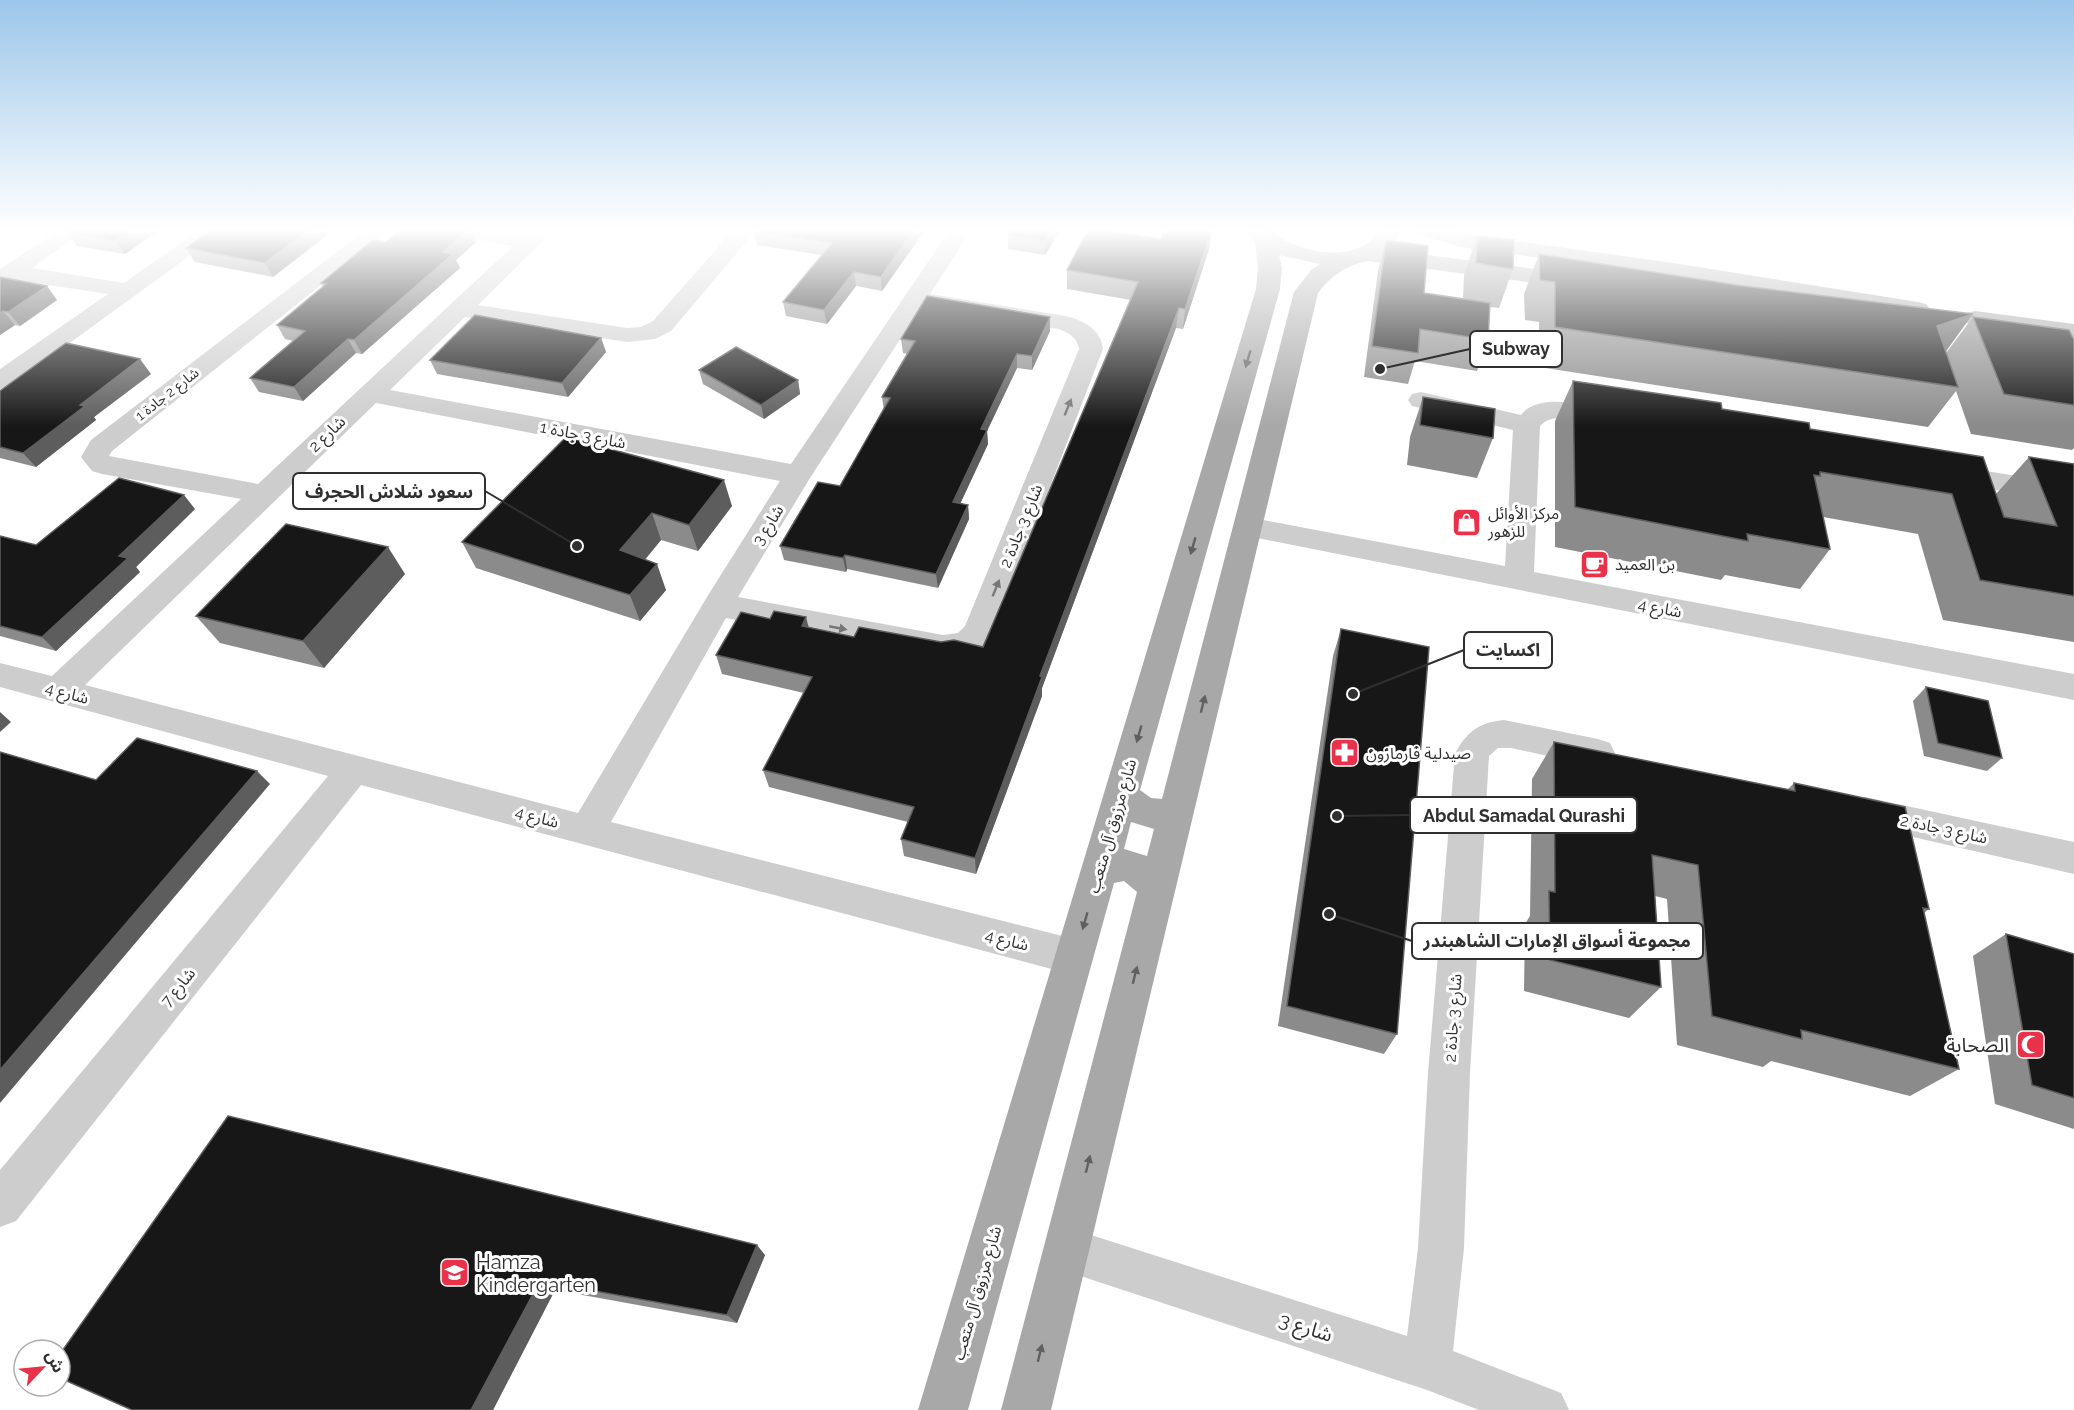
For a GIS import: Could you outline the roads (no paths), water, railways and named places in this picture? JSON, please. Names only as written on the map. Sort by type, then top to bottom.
[{"type":"main road","name":"شارع مرزوق آل متعب","points":[[943,1410],[1267,294]]},
{"type":"main road","points":[[1026,1410],[1306,294]]},
{"type":"main road","points":[[1733,303],[1741,302],[1747,297],[1744,294]]},
{"type":"main road","points":[[1770,294],[1787,300],[1934,312]]},
{"type":"main road","points":[[1958,315],[2074,331]]},
{"type":"main road","points":[[1122,792],[1128,802],[1138,810],[1157,815],[1176,811]]},
{"type":"main road","points":[[1098,873],[1110,866],[1125,865],[1139,869],[1150,878],[1156,890]]},
{"type":"street","points":[[0,381],[122,294]]},
{"type":"street","name":"شارع 2 جادة 1","points":[[263,494],[102,465],[95,457],[101,446],[297,294]]},
{"type":"street","name":"شارع 2","points":[[58,690],[474,294]]},
{"type":"street","points":[[457,309],[627,335],[646,334],[662,326],[690,294]]},
{"type":"street","name":"شارع 3","points":[[587,831],[718,605],[798,475],[918,294]]},
{"type":"street","name":"شارع 3 جادة 2","points":[[718,605],[943,648],[967,644],[978,632],[1091,349],[1091,341],[1087,334],[1065,323],[914,299]]},
{"type":"street","name":"شارع 3 جادة 1","points":[[368,394],[798,475]]},
{"type":"street","points":[[1421,400],[1527,425]]},
{"type":"street","points":[[1519,580],[1527,425],[1532,415],[1542,411],[1559,410],[1630,422]]},
{"type":"street","points":[[1922,469],[2074,494]]},
{"type":"street","name":"شارع 4","points":[[1247,527],[2074,687]]},
{"type":"street","name":"شارع 4","points":[[0,675],[587,831],[1074,957]]},
{"type":"street","name":"شارع 3 جادة 2","points":[[1427,1366],[1441,1248],[1449,1073],[1472,754],[1477,744],[1497,733],[1626,759]]},
{"type":"street","name":"شارع 7","points":[[0,1205],[355,768]]},
{"type":"street","name":"شارع 3 جادة 2","points":[[1833,805],[2074,858]]},
{"type":"street","name":"شارع 3","points":[[1066,1250],[1427,1366],[1544,1410]]},
{"type":"place","name":"Subway","points":[[1380,369]]},
{"type":"place","name":"مركز الأوائل للزهور","points":[[1467,522]]},
{"type":"place","name":"سعود شلاش الحجرف","points":[[577,546]]},
{"type":"place","name":"بن العميد","points":[[1594,564]]},
{"type":"place","name":"اكسايت","points":[[1353,694]]},
{"type":"place","name":"صيدلية فارمازون","points":[[1345,753]]},
{"type":"place","name":"Abdul Samadal Qurashi","points":[[1337,816]]},
{"type":"place","name":"مجموعة أسواق الإمارات الشاهبندر","points":[[1329,914]]},
{"type":"place","name":"الصحابة","points":[[2030,1045]]},
{"type":"place","name":"Hamza Kindergarten","points":[[455,1273]]}]
